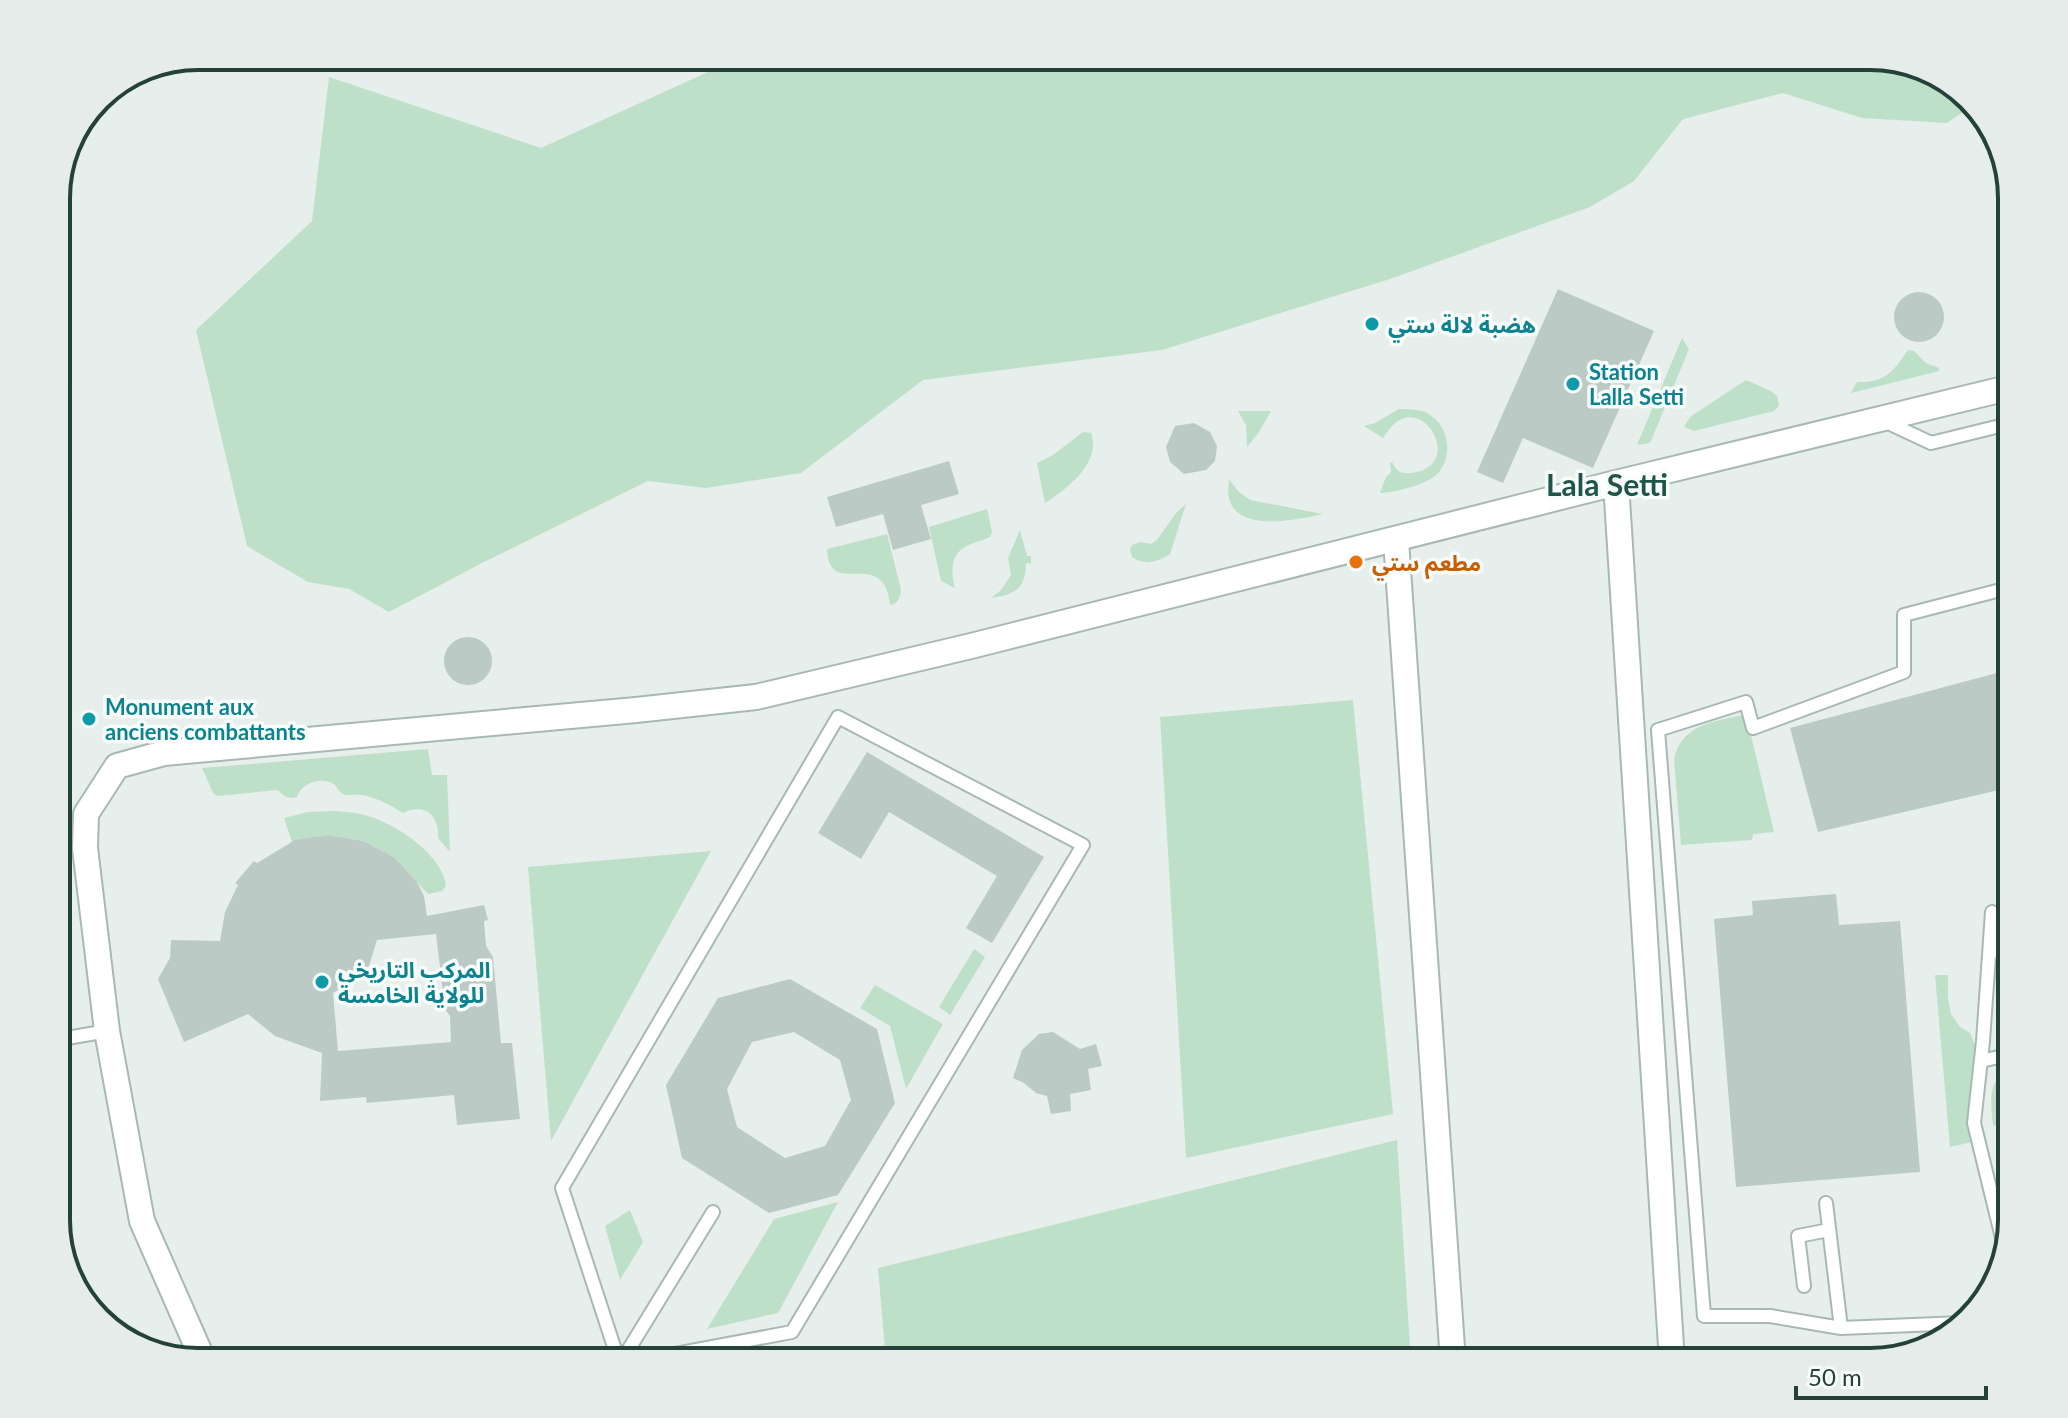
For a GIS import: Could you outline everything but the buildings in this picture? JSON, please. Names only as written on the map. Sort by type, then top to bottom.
[{"type":"street","points":[[198,1348],[142,1221],[107,1031],[85,848],[86,814],[117,766],[164,753],[756,697],[1998,390]]},
{"type":"street","points":[[1616,483],[1671,1348]]},
{"type":"street","points":[[1396,540],[1452,1348]]},
{"type":"lane","points":[[1879,419],[1931,443],[1998,426]]},
{"type":"lane","points":[[1944,1324],[1841,1328],[1770,1316],[1704,1316],[1658,730],[1746,702],[1753,728],[1904,672],[1904,615],[1998,591]]},
{"type":"lane","points":[[615,1348],[562,1188],[838,717],[1083,845],[792,1332],[707,1348]]},
{"type":"lane","points":[[1998,940],[1992,912],[1974,1123],[1998,1221]]},
{"type":"lane","points":[[70,1038],[107,1031]]},
{"type":"lane","points":[[1981,1061],[1998,1057]]},
{"type":"lane","points":[[1826,1203],[1841,1328]]},
{"type":"lane","points":[[629,1348],[713,1212]]},
{"type":"lane","points":[[1804,1286],[1798,1236],[1829,1230]]},
{"type":"green space","points":[[712,70],[1870,70],[1903,74],[1919,80],[1941,92],[1964,112],[1947,123],[1862,118],[1783,93],[1683,119],[1634,181],[1590,207],[1390,279],[1162,350],[923,380],[801,473],[706,488],[648,481],[389,612],[349,589],[308,582],[247,546],[196,330],[312,221],[329,77],[541,148]]},
{"type":"green space","points":[[1682,338],[1689,349],[1651,441],[1637,445]]},
{"type":"green space","points":[[1908,350],[1914,351],[1939,371],[1851,393],[1857,382],[1875,381],[1887,375]]},
{"type":"green space","points":[[1746,380],[1771,391],[1777,396],[1779,406],[1774,411],[1694,431],[1684,427],[1690,417]]},
{"type":"green space","points":[[1399,409],[1425,412],[1439,423],[1446,439],[1446,456],[1439,472],[1428,480],[1402,490],[1380,493],[1391,472],[1390,463],[1400,472],[1412,473],[1427,468],[1436,459],[1438,447],[1435,436],[1418,419],[1407,417],[1395,423],[1383,438],[1364,426]]},
{"type":"green space","points":[[1238,411],[1271,411],[1247,447],[1246,425]]},
{"type":"green space","points":[[1083,432],[1091,433],[1093,444],[1087,464],[1072,482],[1045,503],[1037,463]]},
{"type":"green space","points":[[1229,479],[1250,500],[1323,514],[1285,521],[1256,520],[1244,516],[1234,509],[1229,498]]},
{"type":"green space","points":[[1186,504],[1170,554],[1151,562],[1132,557],[1132,545],[1140,542],[1151,544],[1157,540]]},
{"type":"green space","points":[[987,509],[992,532],[990,537],[960,550],[952,571],[955,588],[941,581],[929,527]]},
{"type":"green space","points":[[1020,530],[1027,556],[1031,556],[1031,564],[1026,563],[1024,579],[1017,589],[991,598],[1011,575],[1008,558]]},
{"type":"green space","points":[[887,534],[901,590],[898,600],[890,605],[886,588],[878,578],[834,570],[827,549]]},
{"type":"green space","points":[[1353,700],[1393,1114],[1186,1158],[1160,717]]},
{"type":"green space","points":[[1746,714],[1774,832],[1753,834],[1752,840],[1681,845],[1674,759],[1678,747],[1684,738],[1701,726]]},
{"type":"green space","points":[[428,749],[432,775],[447,775],[450,852],[438,838],[434,818],[424,810],[403,813],[373,798],[343,794],[334,784],[323,781],[307,785],[294,798],[278,790],[217,796],[202,768]]},
{"type":"green space","points":[[336,811],[368,816],[404,833],[436,863],[446,886],[442,891],[428,894],[394,857],[363,841],[329,835],[292,842],[284,818],[308,812]]},
{"type":"green space","points":[[711,851],[551,1141],[528,867]]},
{"type":"green space","points":[[1993,937],[1998,959],[1998,1031]]},
{"type":"green space","points":[[974,949],[985,957],[950,1015],[939,1007]]},
{"type":"green space","points":[[1935,975],[1948,975],[1951,1014],[1960,1027],[1970,1033],[1978,1052],[1972,1142],[1950,1147]]},
{"type":"green space","points":[[875,985],[943,1024],[906,1089],[890,1026],[860,1008]]},
{"type":"green space","points":[[1998,1079],[1998,1125],[1993,1126],[1991,1101]]},
{"type":"green space","points":[[1397,1140],[1410,1348],[885,1348],[878,1268]]},
{"type":"green space","points":[[838,1202],[778,1313],[707,1329],[774,1219]]},
{"type":"green space","points":[[630,1210],[643,1242],[620,1280],[605,1226]]},
{"type":"place","name":"هضبة لالة ستي","points":[[1372,324]]},
{"type":"place","name":"Station Lalla Setti","points":[[1573,384]]},
{"type":"place","name":"مطعم ستي","points":[[1356,562]]},
{"type":"place","name":"Monument aux anciens combattants","points":[[89,719]]},
{"type":"place","name":"المركب التاريخي للولاية الخامسة","points":[[322,982]]},
{"type":"district","name":"Lala Setti","points":[[1607,484]]}]
